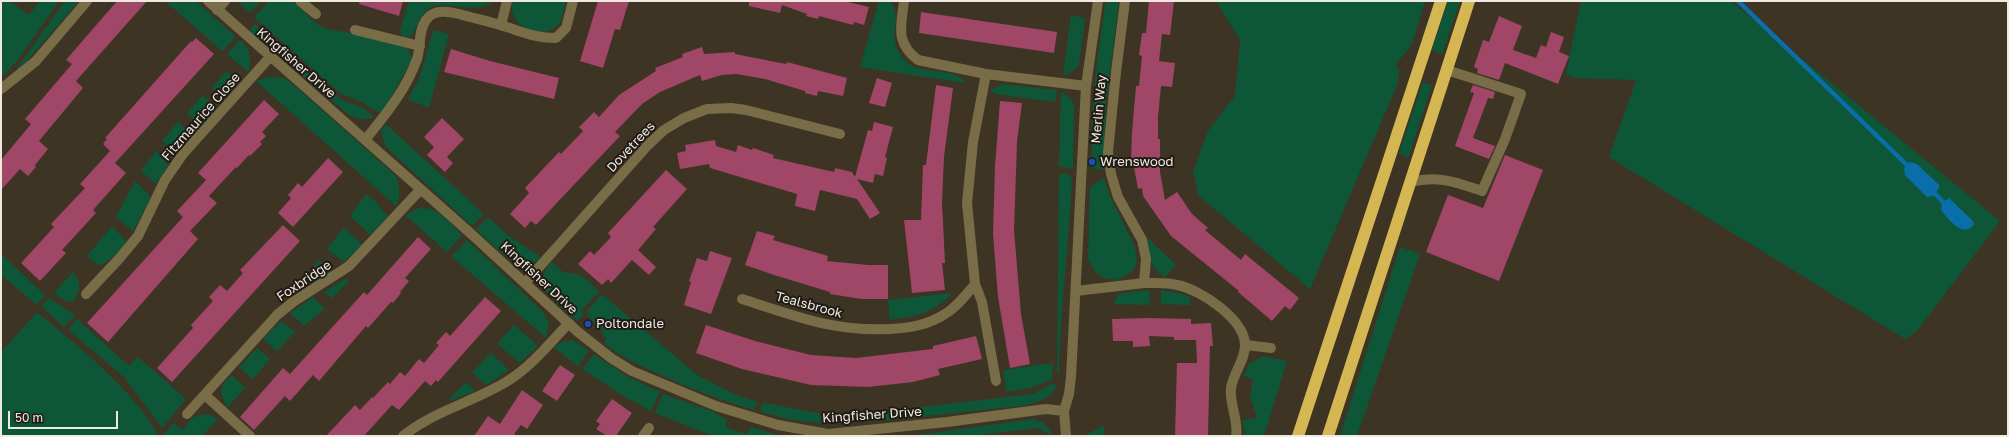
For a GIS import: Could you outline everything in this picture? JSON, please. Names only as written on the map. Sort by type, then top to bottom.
[{"type":"highway","points":[[1298,436],[1441,1]]},
{"type":"highway","points":[[1328,436],[1469,1]]},
{"type":"street","points":[[1,89],[36,61],[87,1]]},
{"type":"street","name":"Kingfisher Drive","points":[[208,1],[568,323],[611,358],[632,371],[691,397],[778,425],[828,435],[948,422],[1046,409],[1064,411]]},
{"type":"street","points":[[217,10],[225,1]]},
{"type":"street","points":[[300,1],[316,14]]},
{"type":"street","points":[[501,25],[507,1]]},
{"type":"street","points":[[365,140],[398,100],[417,58],[422,29],[426,21],[432,15],[439,12],[450,12],[501,25],[541,38],[556,38],[566,28],[573,1]]},
{"type":"street","points":[[904,1],[900,35],[911,55],[918,60],[986,74],[1086,86]]},
{"type":"street","name":"Merlin Way","points":[[1066,436],[1064,411],[1069,394],[1076,291],[1086,86],[1098,1]]},
{"type":"street","name":"Merlin Way","points":[[1125,1],[1108,152],[1111,174],[1118,197],[1142,240],[1146,259],[1144,283]]},
{"type":"street","points":[[355,30],[420,46]]},
{"type":"street","name":"Fitzmaurice Close","points":[[86,294],[130,247],[144,225],[165,180],[183,154],[270,57]]},
{"type":"street","points":[[1410,182],[1424,178],[1450,180],[1482,191],[1505,140],[1521,94],[1447,70]]},
{"type":"street","points":[[986,74],[973,142],[967,203],[975,284],[982,302],[996,381]]},
{"type":"street","name":"Dovetrees","points":[[525,283],[656,137],[684,118],[707,109],[731,108],[746,110],[840,134]]},
{"type":"street","name":"Foxbridge","points":[[187,414],[277,315],[293,302],[349,266],[420,190]]},
{"type":"street","points":[[1076,291],[1144,283],[1177,285],[1201,294],[1214,303],[1238,326],[1244,337],[1246,346],[1231,388],[1236,436]]},
{"type":"street","name":"Tealsbrook","points":[[742,299],[819,324],[862,330],[901,328],[919,326],[945,314],[955,306],[975,284]]},
{"type":"street","points":[[404,436],[427,419],[479,396],[518,374],[539,355],[568,323]]},
{"type":"street","points":[[1246,346],[1271,348]]},
{"type":"street","points":[[205,395],[250,436]]},
{"type":"green space","points":[[1,1],[10,1],[29,15],[40,1],[59,1],[17,61],[1,78]]},
{"type":"green space","points":[[65,1],[79,1],[25,63],[15,71]]},
{"type":"green space","points":[[165,1],[196,1],[236,37],[222,51]]},
{"type":"green space","points":[[237,1],[261,1],[250,13]]},
{"type":"green space","points":[[269,1],[292,1],[317,24],[327,29],[367,36],[408,48],[412,59],[384,110],[379,113],[360,101],[341,94],[254,17]]},
{"type":"green space","points":[[409,1],[494,1],[486,5],[471,8],[447,5],[431,7],[420,19],[413,33],[408,37],[402,36],[400,31]]},
{"type":"green space","points":[[513,1],[566,1],[560,22],[554,28],[546,31],[537,31],[528,29],[521,25],[515,18],[512,10]]},
{"type":"green space","points":[[879,1],[890,1],[894,8],[896,15],[894,35],[895,42],[903,58],[909,64],[925,70],[951,73],[965,81],[965,83],[860,67]]},
{"type":"green space","points":[[1106,1],[1119,1],[1106,103],[1103,169],[1092,169],[1092,127],[1095,85]]},
{"type":"green space","points":[[1216,1],[1425,1],[1412,44],[1396,64],[1399,71],[1398,83],[1310,289],[1199,196],[1193,172],[1208,131],[1235,96],[1240,40]]},
{"type":"green space","points":[[1448,1],[1460,1],[1442,54],[1432,50]]},
{"type":"green space","points":[[1581,1],[1731,1],[2000,221],[1917,331],[1905,339],[1609,157],[1636,80],[1575,78],[1566,74]]},
{"type":"green space","points":[[1071,15],[1085,18],[1079,65],[1076,69],[1063,76]]},
{"type":"green space","points":[[255,24],[340,99],[363,108],[375,117],[363,120],[349,115],[251,32],[251,28]]},
{"type":"green space","points":[[436,30],[449,34],[429,108],[408,99],[419,79],[433,32]]},
{"type":"green space","points":[[240,40],[250,55],[250,68],[248,72],[227,54]]},
{"type":"green space","points":[[226,71],[238,82],[225,99],[212,88]]},
{"type":"green space","points":[[270,77],[284,78],[296,87],[395,175],[399,190],[399,198],[396,206],[256,81]]},
{"type":"green space","points":[[1423,82],[1432,85],[1408,158],[1399,153]]},
{"type":"green space","points":[[1002,84],[1057,90],[1055,102],[995,94],[990,91]]},
{"type":"green space","points":[[1061,91],[1071,99],[1074,105],[1073,168],[1059,167]]},
{"type":"green space","points":[[203,95],[217,110],[200,126],[187,113]]},
{"type":"green space","points":[[178,122],[192,135],[177,153],[162,141]]},
{"type":"green space","points":[[384,125],[388,126],[484,214],[472,226],[386,147],[381,132]]},
{"type":"green space","points":[[156,151],[168,165],[156,184],[141,171]]},
{"type":"green space","points":[[1068,173],[1072,179],[1061,324],[1059,373],[1057,373],[1059,175]]},
{"type":"green space","points":[[1104,178],[1109,194],[1135,247],[1137,263],[1132,272],[1117,280],[1105,278],[1096,273],[1088,260],[1090,187]]},
{"type":"green space","points":[[135,181],[151,197],[133,231],[116,217]]},
{"type":"green space","points":[[366,194],[375,201],[388,216],[370,235],[350,216]]},
{"type":"green space","points":[[419,208],[426,208],[438,212],[462,235],[447,252],[405,215]]},
{"type":"green space","points":[[488,217],[509,236],[541,257],[533,263],[525,264],[516,262],[498,250],[476,229]]},
{"type":"green space","points":[[112,226],[126,241],[121,249],[107,262],[98,265],[87,256]]},
{"type":"green space","points":[[344,227],[362,245],[344,262],[327,249]]},
{"type":"green space","points":[[1147,237],[1176,265],[1165,277],[1160,274],[1153,265]]},
{"type":"green space","points":[[467,240],[543,312],[549,323],[546,338],[451,256]]},
{"type":"green space","points":[[1400,247],[1420,254],[1357,436],[1340,436]]},
{"type":"green space","points":[[1,254],[45,295],[37,305],[1,275]]},
{"type":"green space","points":[[319,260],[331,272],[306,286],[301,283]]},
{"type":"green space","points":[[552,262],[563,272],[581,275],[599,291],[581,311],[584,314],[578,321],[549,295],[545,287],[543,279],[545,271]]},
{"type":"green space","points":[[73,272],[78,280],[79,291],[72,302],[63,300],[54,293]]},
{"type":"green space","points":[[347,278],[349,281],[332,298],[324,292]]},
{"type":"green space","points":[[1149,290],[1149,305],[1114,304],[1118,294]]},
{"type":"green space","points":[[1161,290],[1183,294],[1190,297],[1190,305],[1161,304]]},
{"type":"green space","points":[[953,293],[938,306],[924,313],[890,320],[888,300]]},
{"type":"green space","points":[[602,294],[697,375],[732,393],[757,402],[754,410],[710,396],[679,383],[634,363],[611,349],[604,343],[607,338],[601,333],[603,330],[587,316],[589,313],[587,311]]},
{"type":"green space","points":[[313,297],[325,309],[304,326],[290,313]]},
{"type":"green space","points":[[49,298],[75,315],[64,327],[43,308],[43,304]]},
{"type":"green space","points":[[37,312],[87,354],[119,384],[134,400],[159,436],[1,436],[1,352]]},
{"type":"green space","points":[[77,319],[129,366],[138,357],[186,399],[162,428],[124,377],[68,330]]},
{"type":"green space","points":[[281,321],[295,332],[277,351],[263,339]]},
{"type":"green space","points":[[514,325],[538,346],[520,363],[497,344]]},
{"type":"green space","points":[[573,340],[589,351],[577,366],[554,347],[562,342]]},
{"type":"green space","points":[[257,348],[270,359],[253,379],[239,367]]},
{"type":"green space","points":[[491,353],[509,370],[487,385],[472,373]]},
{"type":"green space","points":[[594,354],[625,375],[660,392],[651,411],[620,394],[582,369]]},
{"type":"green space","points":[[1263,356],[1287,361],[1264,436],[1246,436],[1242,420],[1257,418],[1250,396],[1253,379],[1243,376],[1249,364]]},
{"type":"green space","points":[[1053,363],[1052,380],[1030,388],[1006,392],[1003,370]]},
{"type":"green space","points":[[232,375],[245,388],[227,408],[221,393],[223,384]]},
{"type":"green space","points":[[466,382],[475,391],[450,401],[449,399]]},
{"type":"green space","points":[[1052,384],[1057,384],[1055,389],[1043,400],[1021,406],[907,418],[905,409],[1033,394]]},
{"type":"green space","points":[[663,394],[714,412],[727,420],[726,428],[747,434],[751,427],[782,436],[713,436],[655,413]]},
{"type":"green space","points":[[764,403],[819,413],[822,423],[793,420],[761,412],[761,405]]},
{"type":"green space","points":[[900,411],[902,419],[834,424],[830,413]]},
{"type":"green space","points":[[208,414],[218,419],[202,436],[165,436],[164,434],[173,423],[182,430],[193,417]]},
{"type":"green space","points":[[1034,419],[1044,423],[1054,436],[1037,428],[972,436],[910,436]]},
{"type":"green space","points":[[1104,425],[1105,436],[1086,436],[1086,435]]},
{"type":"water","points":[[1910,162],[1917,164],[1939,185],[1939,188],[1933,196],[1927,197],[1905,175],[1904,168]]},
{"type":"water","points":[[1949,198],[1972,220],[1974,223],[1970,228],[1966,230],[1956,226],[1941,210],[1942,203]]},
{"type":"building","points":[[117,1],[147,1],[76,81],[83,88],[39,141],[48,149],[35,165],[36,167],[28,176],[20,169],[1,190],[1,160],[31,124],[25,119],[72,64],[66,60]]},
{"type":"building","points":[[360,1],[403,1],[399,16],[359,4]]},
{"type":"building","points":[[598,1],[629,1],[620,30],[615,29],[603,68],[580,61]]},
{"type":"building","points":[[749,1],[844,1],[869,7],[864,25],[854,22],[853,25],[819,16],[818,19],[806,16],[807,14],[782,5],[780,13],[749,6]]},
{"type":"building","points":[[1149,1],[1174,1],[1170,35],[1162,34],[1159,61],[1175,63],[1172,87],[1161,86],[1158,117],[1160,172],[1165,200],[1177,192],[1192,214],[1208,228],[1205,230],[1241,260],[1245,254],[1299,298],[1290,310],[1285,306],[1272,321],[1238,292],[1239,291],[1171,236],[1143,196],[1142,188],[1138,189],[1133,162],[1131,162],[1132,132],[1136,86],[1139,86],[1142,56],[1139,55],[1142,33],[1146,33]]},
{"type":"building","points":[[921,12],[1057,32],[1054,53],[919,33]]},
{"type":"building","points":[[1499,16],[1522,26],[1513,50],[1536,58],[1541,45],[1546,47],[1551,32],[1564,37],[1559,52],[1569,56],[1558,84],[1505,63],[1499,80],[1477,73],[1478,69],[1474,67],[1483,40],[1489,42]]},
{"type":"building","points":[[196,38],[214,54],[115,163],[126,173],[93,210],[96,213],[62,250],[66,253],[40,281],[21,263],[54,227],[51,224],[85,188],[80,184],[110,151],[103,144],[107,139],[105,138],[191,41],[192,42]]},
{"type":"building","points":[[702,47],[704,54],[735,52],[735,54],[786,64],[787,62],[847,78],[843,96],[818,91],[817,96],[765,79],[736,74],[722,75],[702,81],[700,75],[660,92],[642,104],[615,132],[620,136],[536,225],[531,221],[525,228],[510,214],[529,193],[525,188],[559,152],[561,154],[583,131],[579,127],[594,112],[599,117],[619,95],[656,71],[655,68],[683,57],[682,54]]},
{"type":"building","points":[[451,49],[490,61],[559,78],[554,99],[444,72]]},
{"type":"building","points":[[877,78],[892,83],[885,107],[869,103]]},
{"type":"building","points":[[936,85],[953,88],[944,157],[942,202],[945,263],[942,263],[945,290],[912,293],[904,220],[921,220],[923,165],[926,165]]},
{"type":"building","points":[[1473,85],[1495,92],[1493,99],[1488,98],[1473,138],[1495,146],[1489,159],[1455,146],[1474,93],[1470,92]]},
{"type":"building","points":[[264,100],[279,114],[262,132],[266,136],[260,142],[262,144],[237,168],[236,167],[209,196],[217,203],[190,231],[198,239],[108,342],[87,323],[183,217],[177,211],[206,180],[198,173]]},
{"type":"building","points":[[1000,101],[1022,103],[1017,142],[1014,230],[1021,314],[1030,364],[1010,368],[998,297],[993,234],[995,166]]},
{"type":"building","points":[[442,118],[464,139],[447,157],[453,163],[445,172],[427,155],[434,147],[424,137]]},
{"type":"building","points":[[874,122],[893,127],[885,157],[887,158],[883,176],[875,174],[873,183],[857,179],[880,213],[870,219],[857,199],[820,190],[815,211],[795,206],[797,194],[710,168],[709,164],[680,169],[677,153],[686,151],[685,145],[715,140],[716,146],[736,152],[738,145],[752,150],[753,148],[774,155],[773,158],[834,172],[835,168],[852,172],[855,177],[868,130],[872,131]]},
{"type":"building","points":[[1505,155],[1543,170],[1499,281],[1426,252],[1448,195],[1483,208]]},
{"type":"building","points":[[328,158],[343,172],[293,227],[278,213],[291,198],[288,195],[298,183],[302,187]]},
{"type":"building","points":[[666,170],[687,189],[653,227],[656,229],[638,250],[656,267],[649,275],[632,260],[611,283],[608,279],[602,285],[578,264],[590,251],[594,255],[611,237],[608,233]]},
{"type":"building","points":[[283,225],[300,241],[172,382],[157,368],[193,328],[191,325],[213,301],[209,297],[220,285],[227,291],[243,273],[240,270]]},
{"type":"building","points":[[757,231],[775,236],[773,240],[828,256],[827,261],[868,265],[888,265],[888,299],[861,299],[830,294],[830,292],[745,265]]},
{"type":"building","points":[[418,237],[431,249],[405,278],[409,281],[393,303],[391,302],[368,328],[366,326],[319,381],[313,375],[290,401],[285,396],[254,430],[240,417],[283,368],[290,374],[364,292],[367,295]]},
{"type":"building","points":[[710,251],[732,258],[711,314],[684,305],[691,282],[689,281],[697,258],[707,261]]},
{"type":"building","points":[[485,297],[501,311],[438,382],[436,380],[431,386],[425,381],[399,410],[392,405],[364,436],[326,436],[355,405],[360,410],[388,382],[390,384],[400,372],[405,376],[419,359],[424,363],[439,345],[436,343],[446,332],[450,336]]},
{"type":"building","points":[[1112,319],[1191,319],[1191,324],[1211,323],[1213,346],[1210,346],[1208,436],[1175,436],[1177,363],[1197,363],[1196,340],[1174,340],[1174,337],[1149,336],[1150,346],[1133,347],[1133,341],[1113,341]]},
{"type":"building","points":[[706,325],[755,341],[811,355],[856,358],[933,349],[933,346],[976,336],[982,359],[938,369],[940,375],[913,382],[868,387],[811,385],[742,369],[696,353]]},
{"type":"building","points":[[560,365],[575,375],[557,401],[542,391]]},
{"type":"building","points":[[522,390],[543,405],[527,429],[521,425],[514,434],[517,436],[474,436],[488,416],[500,424]]},
{"type":"building","points":[[612,399],[632,413],[616,436],[607,436],[596,429],[600,424],[596,421]]},
{"type":"waterway","points":[[1738,1],[1910,168]]},
{"type":"waterway","points":[[1932,190],[1943,202]]},
{"type":"place","name":"Wrenswood","points":[[1092,162]]},
{"type":"place","name":"Poltondale","points":[[588,324]]}]
